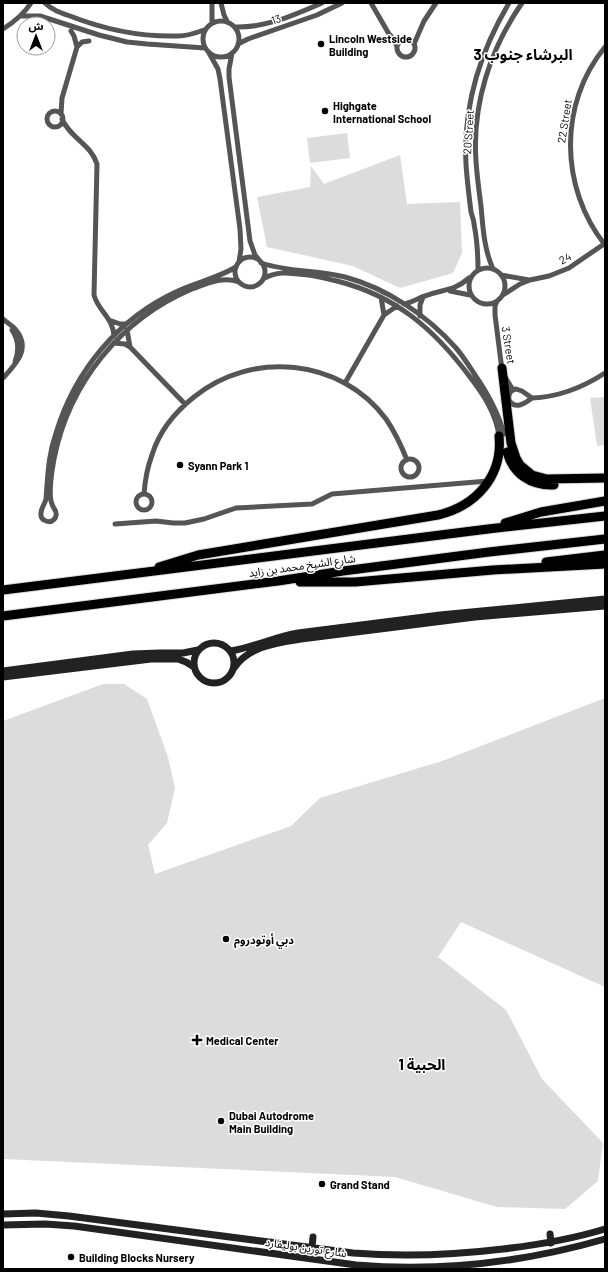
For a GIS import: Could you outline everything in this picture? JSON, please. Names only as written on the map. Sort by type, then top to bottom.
[{"type":"highway","points":[[502,368],[511,443],[520,465],[532,475],[547,479],[605,479]]},
{"type":"highway","points":[[502,435],[511,463],[518,473],[534,483],[546,485],[605,479]]},
{"type":"highway","points":[[140,573],[198,555],[447,513],[463,506],[483,489],[494,471],[498,460],[502,435]]},
{"type":"highway","points":[[488,529],[541,512],[605,501]]},
{"type":"highway","name":"شارع الشيخ محمد بن زايد","points":[[3,590],[488,529],[605,516]]},
{"type":"highway","name":"شارع الشيخ محمد بن زايد","points":[[3,616],[278,581],[488,552],[605,539]]},
{"type":"highway","points":[[493,570],[605,555]]},
{"type":"highway","points":[[278,581],[346,583],[493,570],[605,564]]},
{"type":"street","points":[[21,16],[31,3]]},
{"type":"street","points":[[45,3],[55,10],[74,18],[120,31],[152,35],[186,36],[204,30],[212,22],[222,20],[235,27],[239,38],[238,44],[232,53],[229,69],[250,241],[255,255],[265,270],[263,279]]},
{"type":"street","points":[[212,3],[212,22]]},
{"type":"street","points":[[221,3],[224,15],[228,22]]},
{"type":"street","name":"13","points":[[235,27],[267,24],[322,3]]},
{"type":"street","name":"13","points":[[238,44],[248,39],[317,15],[342,3]]},
{"type":"street","points":[[370,4],[396,43],[400,55],[403,57],[409,57],[415,52],[414,44],[424,21],[436,3]]},
{"type":"street","name":"20 Street","points":[[478,270],[477,249],[466,164],[468,121],[471,99],[482,57],[493,30],[509,3]]},
{"type":"street","name":"20 Street","points":[[493,269],[488,256],[485,241],[477,169],[477,122],[480,102],[490,64],[506,28],[522,3]]},
{"type":"street","points":[[3,29],[16,20]]},
{"type":"street","points":[[56,21],[99,36],[127,42],[205,48]]},
{"type":"street","points":[[204,30],[202,39],[205,48],[214,60],[220,78],[240,229],[241,249],[239,262],[236,268],[236,275],[239,282]]},
{"type":"street","points":[[71,31],[77,47]]},
{"type":"street","points":[[391,36],[404,40],[410,40],[414,44]]},
{"type":"street","points":[[397,48],[401,41],[404,40]]},
{"type":"street","points":[[55,126],[61,123],[62,98],[77,47],[82,42],[89,41]]},
{"type":"street","name":"22 Street","points":[[605,47],[590,68],[578,98],[571,128],[570,150],[572,172],[578,196],[590,223],[605,245]]},
{"type":"street","points":[[209,53],[220,57],[232,53]]},
{"type":"street","points":[[62,98],[48,114],[47,121],[50,125],[68,130]]},
{"type":"street","points":[[52,111],[57,111],[62,116],[68,130],[92,153],[97,164],[94,295],[96,302],[110,320],[114,336]]},
{"type":"street","name":"24","points":[[503,295],[511,289],[530,280],[549,276],[565,270],[577,264],[605,245]]},
{"type":"street","points":[[239,262],[250,257],[278,268],[319,272],[351,279],[384,292],[404,304],[440,331],[464,358],[493,403],[499,418],[502,435]]},
{"type":"street","points":[[236,268],[222,275],[194,284],[158,301],[126,324],[99,352],[82,374],[60,419],[52,445],[48,468],[46,500],[40,514],[41,518],[51,521],[56,516],[56,512],[51,501],[51,476],[56,450],[67,415],[77,393],[89,373],[127,330],[154,309],[184,293],[220,280],[239,282],[243,285],[251,287],[258,285],[263,279],[272,274],[282,273],[316,276],[365,290],[381,297],[419,321],[449,350],[485,398],[502,435]]},
{"type":"street","points":[[404,304],[424,296],[447,291],[464,282],[471,276],[478,270],[485,268],[493,269],[501,275],[505,288],[503,295],[497,302],[491,304],[479,303],[470,295],[468,289],[471,276]]},
{"type":"street","name":"24","points":[[501,275],[530,280]]},
{"type":"street","points":[[447,291],[470,295]]},
{"type":"street","points":[[420,316],[420,306],[424,296]]},
{"type":"street","points":[[381,297],[384,315]]},
{"type":"street","name":"3 Street","points":[[497,302],[495,306],[495,315],[502,368],[507,380],[514,390],[511,391],[508,397],[510,402],[513,404],[518,406],[532,398],[563,394],[592,382],[605,373]]},
{"type":"street","points":[[345,383],[384,315],[397,306]]},
{"type":"street","points":[[110,320],[120,324],[126,324]]},
{"type":"street","points":[[3,378],[12,369],[17,357],[18,345],[14,333],[5,321]]},
{"type":"street","points":[[127,330],[130,347]]},
{"type":"street","points":[[114,343],[125,344],[130,347],[185,404]]},
{"type":"street","points":[[144,494],[146,474],[152,454],[168,424],[185,404],[204,388],[226,377],[255,368],[274,366],[298,368],[322,373],[345,383],[373,405],[385,418],[395,433],[407,460]]},
{"type":"street","points":[[514,390],[519,390],[532,398]]},
{"type":"street","points":[[115,524],[156,521],[179,523],[204,519],[236,508],[312,504],[332,494],[488,481]]},
{"type":"street","points":[[230,651],[251,647],[278,637],[298,633],[453,613],[605,600]]},
{"type":"street","points":[[198,650],[194,661],[194,667],[199,677],[203,681],[214,684],[226,680],[241,658],[260,648],[276,643],[475,617],[605,606]]},
{"type":"street","points":[[3,671],[133,654],[183,653],[198,650],[209,643],[221,644],[230,651],[235,661],[234,668]]},
{"type":"street","points":[[3,677],[151,659],[178,659],[194,667]]},
{"type":"street","name":"شارع تورين بوليفارد","points":[[3,1214],[45,1214],[83,1218],[376,1254],[444,1255],[514,1248],[551,1242],[605,1229]]},
{"type":"street","points":[[74,1226],[72,1221],[83,1218]]},
{"type":"street","name":"شارع تورين بوليفارد","points":[[3,1225],[45,1224],[74,1226],[385,1268],[457,1268],[553,1253],[605,1239]]},
{"type":"street","points":[[166,1238],[174,1235],[173,1230]]},
{"type":"street","points":[[550,1234],[551,1242]]},
{"type":"street","points":[[312,1247],[313,1237]]},
{"type":"street","points":[[454,1254],[457,1268]]},
{"type":"street","points":[[444,1255],[447,1268]]},
{"type":"street","points":[[477,1269],[485,1263]]},
{"type":"shaded area","points":[[347,133],[350,158],[310,163],[307,138]]},
{"type":"shaded area","points":[[400,155],[407,204],[460,202],[462,253],[453,273],[400,288],[353,266],[267,247],[257,197],[310,187],[311,166],[324,184]]},
{"type":"shaded area","points":[[605,397],[605,445],[597,446],[590,398]]},
{"type":"shaded area","name":"دبي أوتودروم","points":[[103,684],[124,684],[147,699],[168,757],[175,788],[167,823],[148,845],[155,874],[291,826],[320,798],[442,761],[605,698],[605,987],[461,922],[438,957],[506,1010],[542,1079],[603,1143],[598,1181],[565,1209],[497,1207],[395,1177],[3,1159],[3,721]]},
{"type":"place","name":"Lincoln Westside Building","points":[[321,44]]},
{"type":"place","name":"Highgate International School","points":[[325,111]]},
{"type":"place","name":"Syann Park 1","points":[[180,465]]},
{"type":"place","name":"دبي أوتودروم","points":[[226,939]]},
{"type":"place","name":"Medical Center","points":[[197,1040]]},
{"type":"place","name":"Dubai Autodrome Main Building","points":[[221,1121]]},
{"type":"place","name":"Grand Stand","points":[[322,1184]]},
{"type":"place","name":"Building Blocks Nursery","points":[[71,1257]]},
{"type":"district","name":"البرشاء جنوب 3","points":[[523,54]]},
{"type":"district","name":"الحبية 1","points":[[422,1064]]}]
